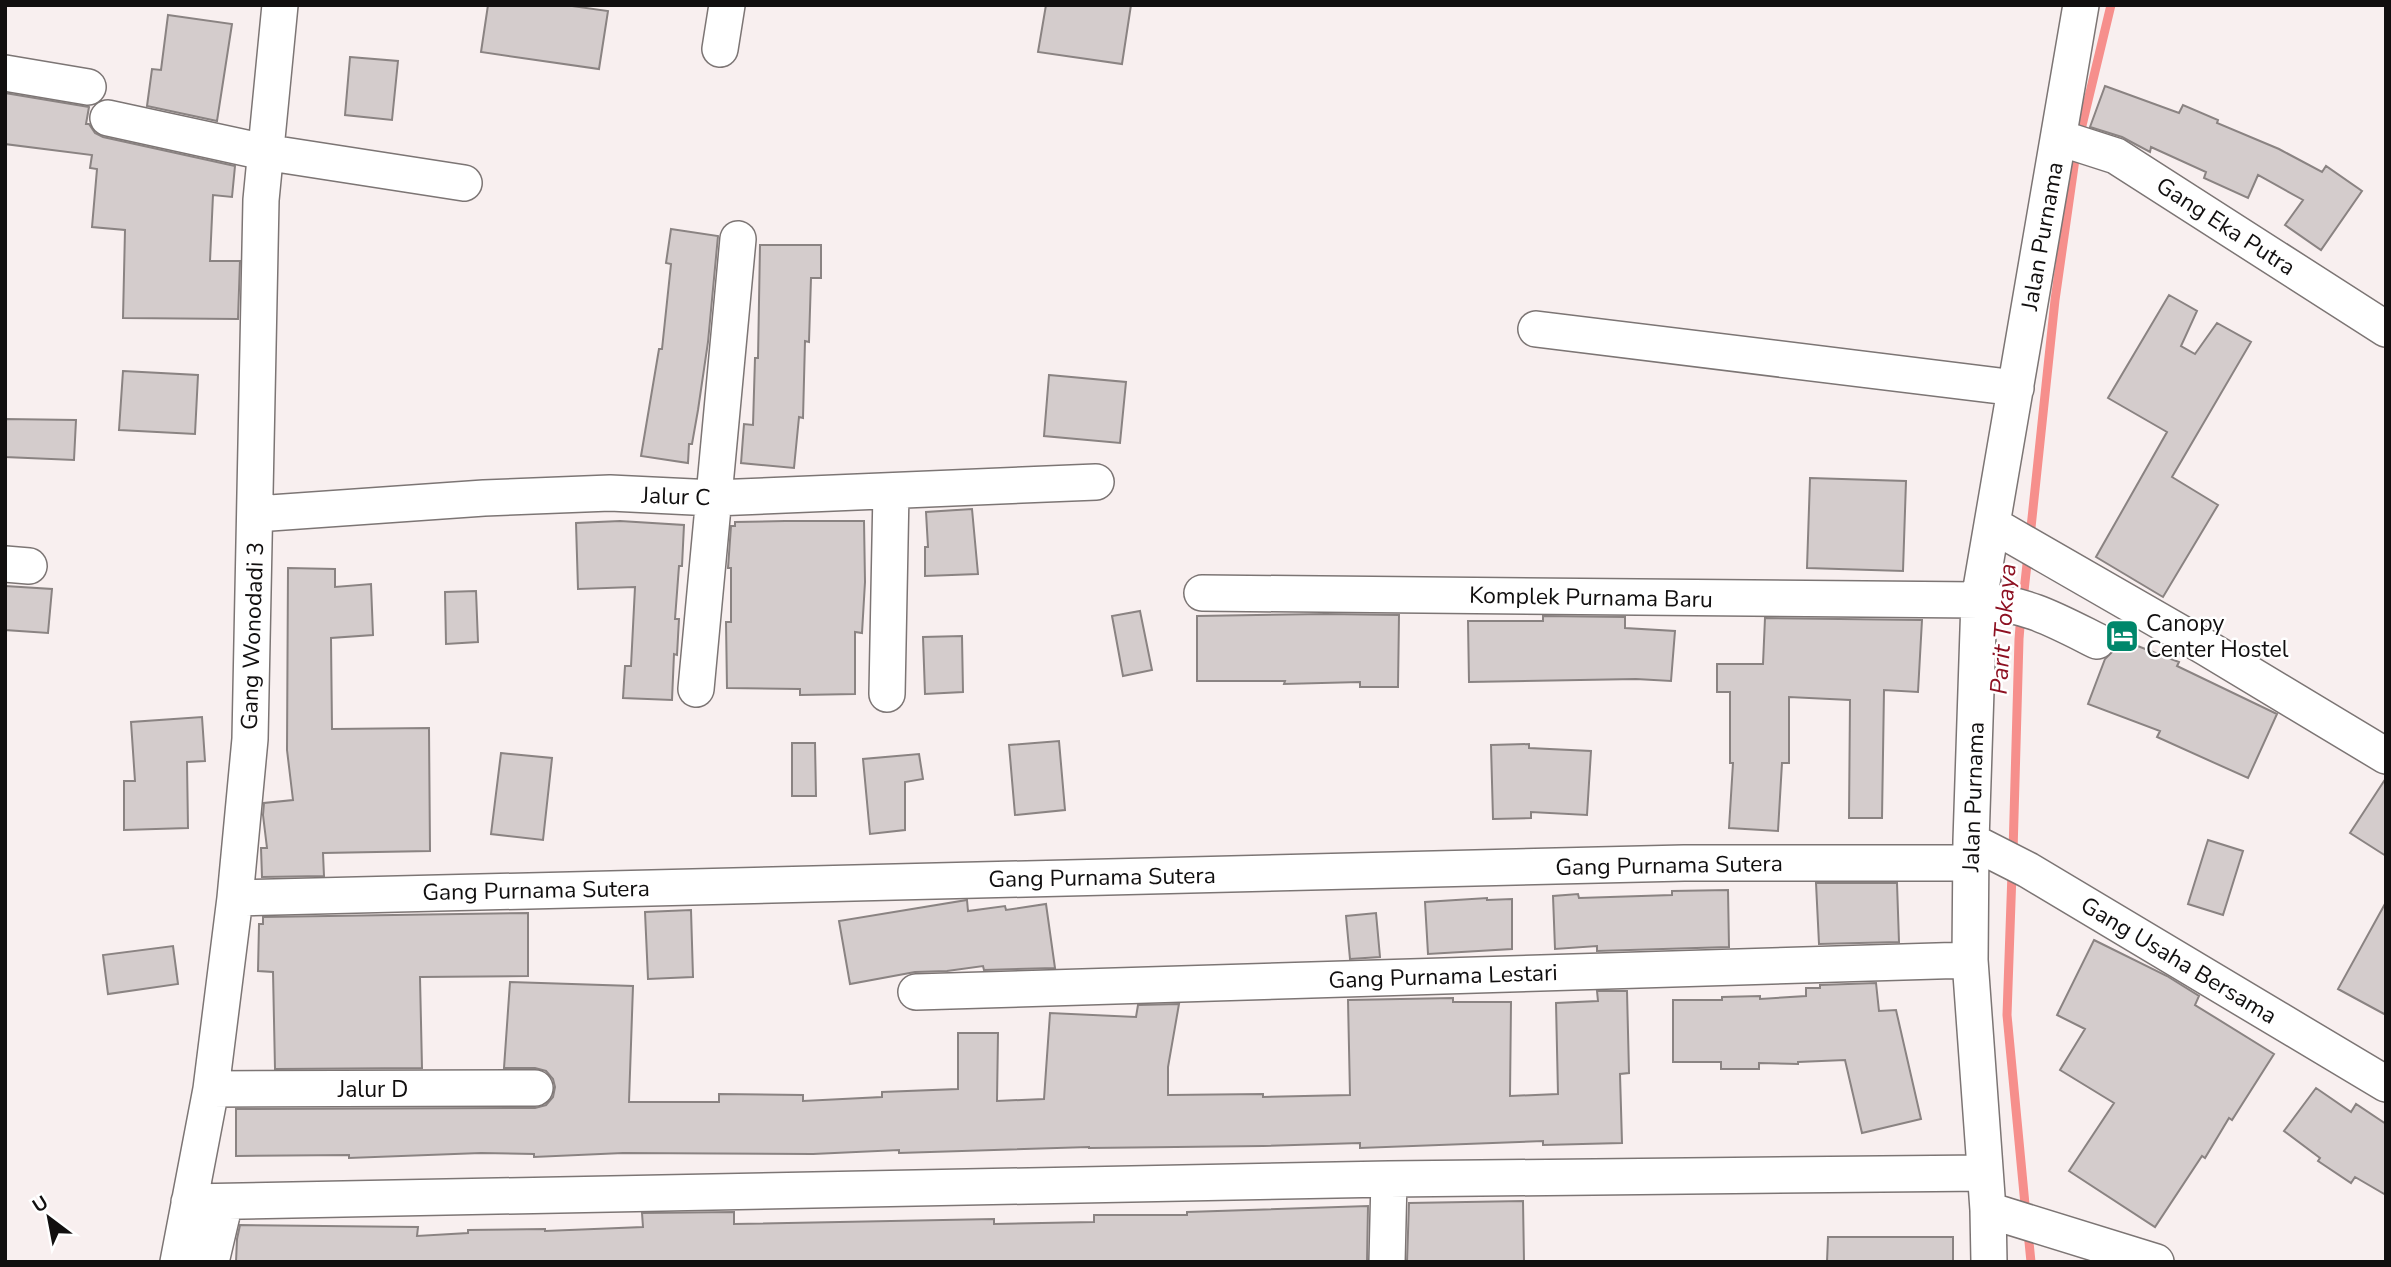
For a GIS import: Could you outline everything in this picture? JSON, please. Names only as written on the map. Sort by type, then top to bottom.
[{"type":"street","name":"Gang Wonodadi 3","points":[[178,1262],[211,1089],[235,898],[250,739],[259,271],[264,152],[280,5]]},
{"type":"street","points":[[720,49],[727,5]]},
{"type":"street","name":"Jalan Purnama","points":[[1989,1262],[1998,1212],[1985,1173],[1970,960],[1979,852],[2009,605],[1999,528],[2016,388],[2038,247],[2063,139],[2081,5]]},
{"type":"street","points":[[5,73],[88,87]]},
{"type":"street","points":[[107,118],[264,152],[464,183]]},
{"type":"street","name":"Gang Eka Putra","points":[[2063,139],[2116,156],[2386,329]]},
{"type":"street","points":[[696,690],[738,239]]},
{"type":"street","points":[[1536,329],[2016,388]]},
{"type":"street","name":"Jalur C","points":[[256,514],[484,498],[610,493],[714,498],[1096,481]]},
{"type":"street","points":[[887,694],[891,491]]},
{"type":"street","points":[[1999,528],[2386,756]]},
{"type":"street","name":"Komplek Purnama Baru","points":[[1202,593],[2009,605]]},
{"type":"street","points":[[2009,605],[2097,641]]},
{"type":"street","name":"Gang Purnama Sutera","points":[[235,898],[1656,863],[1979,852]]},
{"type":"street","name":"Gang Usaha Bersama","points":[[1979,852],[2028,870],[2386,1084]]},
{"type":"street","name":"Gang Purnama Lestari","points":[[916,992],[1970,960]]},
{"type":"street","name":"Jalur D","points":[[211,1089],[535,1088]]},
{"type":"street","points":[[190,1202],[1389,1180],[1985,1173]]},
{"type":"street","points":[[1387,1262],[1389,1180]]},
{"type":"street","points":[[211,1262],[225,1202]]},
{"type":"street","points":[[1998,1212],[2156,1262]]},
{"type":"building","points":[[488,5],[565,5],[608,11],[599,69],[481,52]]},
{"type":"building","points":[[1046,5],[1131,5],[1122,64],[1038,52]]},
{"type":"building","points":[[168,15],[232,24],[217,121],[147,106],[152,69],[161,70]]},
{"type":"building","points":[[350,57],[398,61],[392,120],[345,115]]},
{"type":"building","points":[[2105,86],[2179,113],[2183,105],[2322,172],[2326,166],[2362,191],[2321,250],[2285,225],[2303,200],[2258,175],[2248,198],[2204,178],[2206,172],[2151,147],[2150,152],[2122,137],[2090,127]]},
{"type":"building","points":[[5,93],[89,107],[86,124],[103,137],[235,166],[232,197],[213,195],[210,261],[240,261],[238,319],[123,318],[125,230],[92,227],[97,169],[90,168],[92,155],[5,144]]},
{"type":"building","points":[[671,229],[718,236],[708,342],[692,444],[689,444],[688,463],[641,456],[659,349],[662,349],[671,264],[666,263]]},
{"type":"building","points":[[760,245],[821,245],[821,278],[811,278],[809,342],[805,341],[803,418],[799,417],[794,468],[741,463],[744,424],[753,425],[755,358],[758,358]]},
{"type":"building","points":[[2169,295],[2197,311],[2181,346],[2195,354],[2217,323],[2251,342],[2172,477],[2218,505],[2163,597],[2096,557],[2167,432],[2108,398]]},
{"type":"building","points":[[123,371],[198,375],[195,434],[119,430]]},
{"type":"building","points":[[1049,375],[1126,382],[1120,443],[1044,436]]},
{"type":"building","points":[[5,419],[76,420],[74,460],[5,457]]},
{"type":"building","points":[[1810,478],[1906,481],[1903,571],[1807,568]]},
{"type":"building","points":[[972,509],[978,574],[925,576],[925,547],[928,547],[926,512]]},
{"type":"building","points":[[620,521],[684,525],[675,619],[679,619],[672,700],[623,698],[625,666],[631,666],[635,587],[578,589],[576,523]]},
{"type":"building","points":[[864,521],[865,582],[862,633],[855,632],[855,694],[800,695],[800,689],[727,688],[726,622],[731,622],[731,568],[728,568],[731,526],[735,526],[735,522]]},
{"type":"building","points":[[288,568],[335,569],[335,587],[371,584],[373,635],[331,638],[332,729],[429,728],[430,851],[323,853],[324,876],[262,877],[261,848],[267,848],[264,803],[293,800],[287,750]]},
{"type":"building","points":[[5,586],[52,589],[48,633],[5,630]]},
{"type":"building","points":[[476,591],[478,642],[446,644],[445,592]]},
{"type":"building","points":[[1140,611],[1152,670],[1123,676],[1112,616]]},
{"type":"building","points":[[1399,615],[1398,687],[1360,687],[1360,682],[1284,684],[1285,681],[1197,681],[1197,616]]},
{"type":"building","points":[[1543,616],[1625,617],[1625,628],[1675,631],[1671,681],[1636,679],[1469,682],[1468,621],[1543,621]]},
{"type":"building","points":[[1765,618],[1922,620],[1918,692],[1884,690],[1882,818],[1849,818],[1850,700],[1789,697],[1789,763],[1782,763],[1778,831],[1729,828],[1733,763],[1730,763],[1730,692],[1717,692],[1717,664],[1763,664]]},
{"type":"building","points":[[962,636],[963,692],[925,694],[923,637]]},
{"type":"building","points":[[2117,638],[2179,662],[2177,666],[2277,714],[2248,778],[2157,737],[2160,731],[2088,704],[2105,659],[2115,649]]},
{"type":"building","points":[[202,717],[205,761],[187,762],[188,828],[124,830],[124,781],[135,781],[131,722]]},
{"type":"building","points":[[1059,741],[1065,810],[1015,815],[1009,745]]},
{"type":"building","points":[[792,743],[815,743],[816,796],[792,796]]},
{"type":"building","points":[[1529,744],[1529,748],[1591,751],[1587,815],[1531,812],[1531,818],[1493,819],[1491,745]]},
{"type":"building","points":[[501,753],[552,758],[543,840],[491,834]]},
{"type":"building","points":[[919,754],[923,779],[905,782],[905,830],[870,834],[863,759]]},
{"type":"building","points":[[2386,778],[2386,856],[2350,833]]},
{"type":"building","points":[[2208,840],[2243,851],[2223,915],[2188,904]]},
{"type":"building","points":[[1816,883],[1897,883],[1899,942],[1819,944]]},
{"type":"building","points":[[1728,890],[1729,947],[1597,951],[1597,946],[1555,949],[1553,896],[1578,894],[1579,898],[1672,895],[1672,891]]},
{"type":"building","points":[[1512,899],[1512,949],[1428,954],[1425,902]]},
{"type":"building","points":[[967,900],[968,911],[1005,906],[1006,910],[1046,904],[1055,968],[984,970],[983,966],[915,972],[850,984],[839,921]]},
{"type":"building","points":[[2386,902],[2386,1015],[2338,989]]},
{"type":"building","points":[[691,910],[693,977],[648,979],[645,912]]},
{"type":"building","points":[[528,913],[528,976],[420,977],[422,1068],[275,1069],[273,972],[258,971],[259,924],[263,924],[263,917]]},
{"type":"building","points":[[1376,913],[1380,957],[1350,959],[1346,916]]},
{"type":"building","points":[[2094,940],[2167,976],[2199,996],[2195,1005],[2274,1054],[2232,1120],[2229,1118],[2205,1158],[2202,1156],[2155,1227],[2069,1171],[2114,1103],[2060,1070],[2085,1029],[2057,1015]]},
{"type":"building","points":[[173,946],[178,984],[108,994],[103,955]]},
{"type":"building","points":[[510,982],[633,986],[629,1102],[719,1102],[719,1094],[803,1095],[803,1101],[882,1097],[882,1092],[958,1089],[958,1033],[998,1033],[997,1101],[1044,1099],[1050,1013],[1136,1017],[1138,1005],[1179,1004],[1168,1067],[1168,1095],[1350,1095],[1348,1000],[1453,998],[1453,1002],[1511,1002],[1510,1096],[1558,1094],[1556,1003],[1598,1001],[1597,991],[1627,991],[1629,1073],[1620,1074],[1622,1143],[1543,1145],[1543,1141],[1360,1148],[1360,1143],[899,1153],[899,1150],[813,1154],[623,1153],[534,1157],[534,1154],[481,1153],[349,1158],[349,1155],[236,1156],[236,1109],[535,1108],[546,1105],[553,1097],[555,1087],[553,1079],[546,1071],[535,1068],[504,1068]]},
{"type":"building","points":[[1876,983],[1879,1011],[1896,1010],[1921,1119],[1862,1133],[1845,1060],[1798,1064],[1759,1063],[1759,1069],[1721,1069],[1721,1062],[1673,1062],[1673,1000],[1806,996],[1806,988],[1820,988],[1820,985]]},
{"type":"building","points":[[2316,1088],[2351,1112],[2356,1104],[2386,1124],[2386,1195],[2355,1177],[2351,1183],[2318,1161],[2320,1158],[2284,1131]]},
{"type":"building","points":[[1523,1201],[1524,1262],[1407,1262],[1409,1203]]},
{"type":"building","points":[[1368,1206],[1367,1262],[236,1262],[240,1225],[418,1227],[417,1236],[468,1233],[468,1230],[545,1231],[643,1227],[642,1213],[734,1212],[734,1224],[994,1219],[994,1224],[1094,1222],[1094,1215],[1187,1215],[1187,1212]]},
{"type":"building","points":[[1828,1237],[1953,1237],[1953,1262],[1827,1262]]},
{"type":"waterway","name":"Parit Tokaya","points":[[2079,138],[2111,5]]},
{"type":"waterway","name":"Parit Tokaya","points":[[2030,537],[2055,300],[2076,152]]},
{"type":"waterway","name":"Parit Tokaya","points":[[2023,600],[2028,555]]},
{"type":"waterway","name":"Parit Tokaya","points":[[2013,852],[2021,614]]},
{"type":"waterway","name":"Parit Tokaya","points":[[2012,873],[2007,1015],[2026,1215]]},
{"type":"waterway","name":"Parit Tokaya","points":[[2028,1232],[2031,1262]]},
{"type":"place","name":"Canopy Center Hostel","points":[[2122,636]]}]
